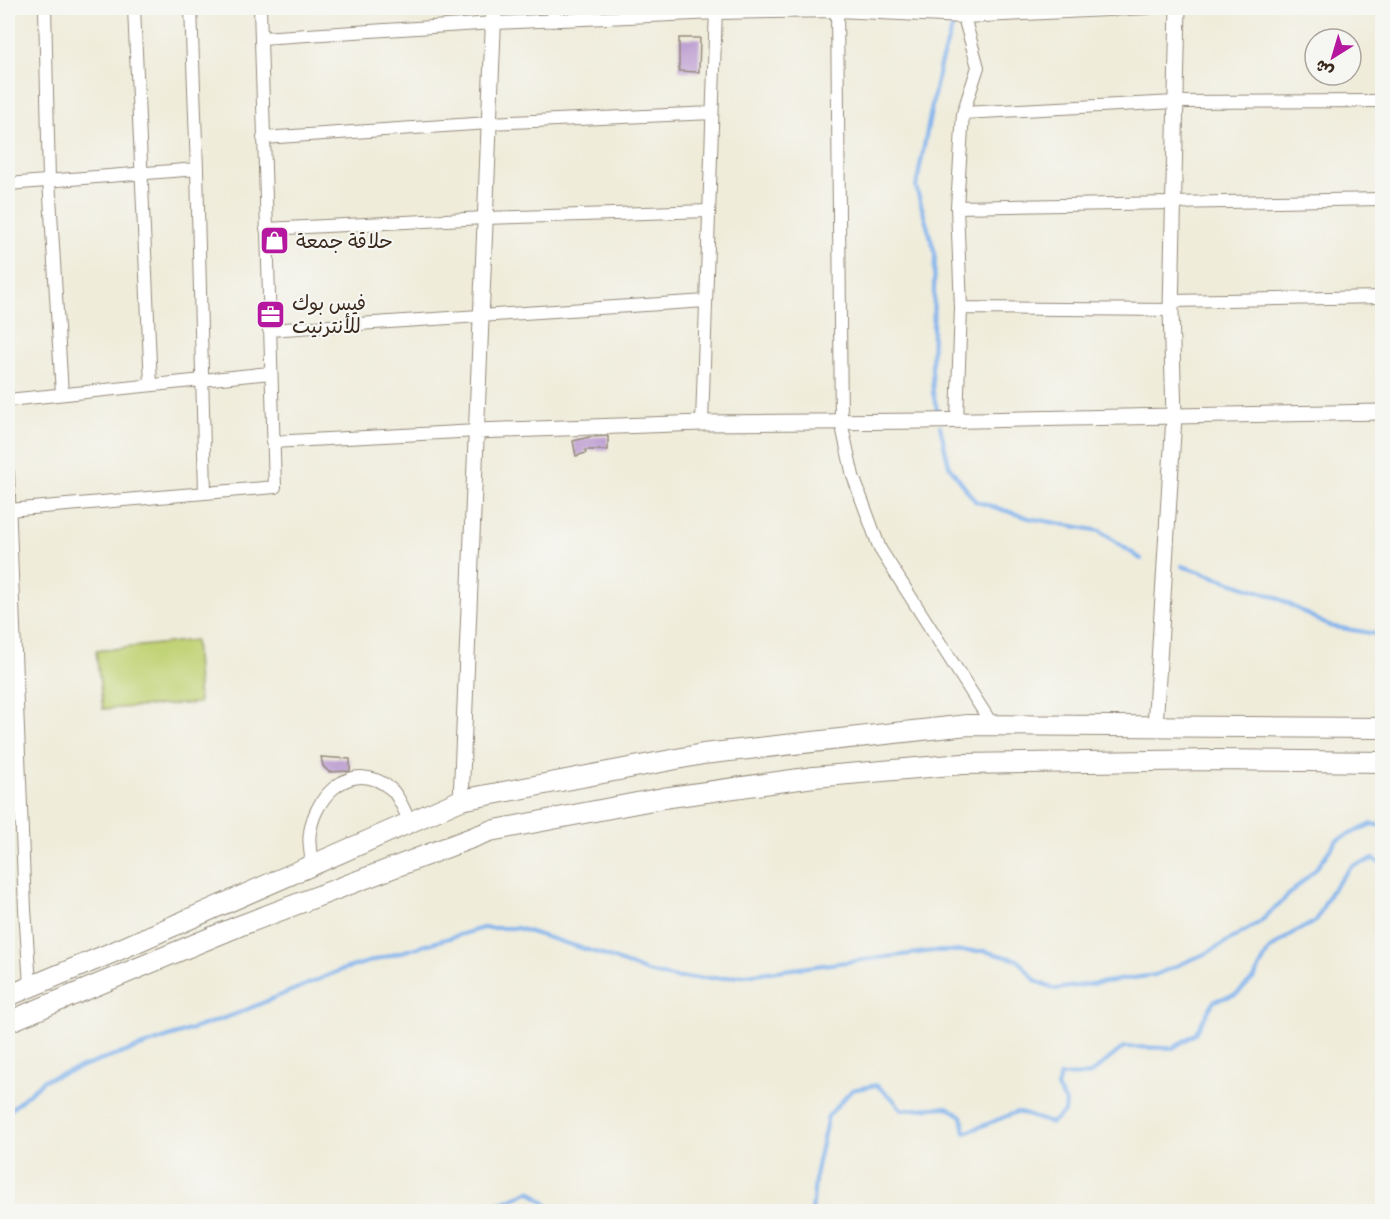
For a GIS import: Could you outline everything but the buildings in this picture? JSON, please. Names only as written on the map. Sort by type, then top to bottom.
[{"type":"main road","points":[[8,996],[461,800],[703,754],[968,725],[1383,728]]},
{"type":"main road","points":[[8,1022],[239,926],[490,831],[663,798],[814,777],[963,764],[1214,760],[1383,762]]},
{"type":"main road","points":[[292,873],[304,902]]},
{"type":"street","points":[[45,8],[49,180],[62,394]]},
{"type":"street","points":[[134,8],[151,385]]},
{"type":"street","points":[[191,8],[205,492]]},
{"type":"street","points":[[9,510],[275,487],[260,8]]},
{"type":"street","points":[[461,800],[494,8]]},
{"type":"street","points":[[553,21],[554,8]]},
{"type":"street","points":[[261,38],[553,21],[616,13],[837,9],[964,17],[1148,8]]},
{"type":"street","points":[[1155,727],[1174,416],[1171,306],[1178,8]]},
{"type":"street","points":[[837,9],[841,422],[853,476],[880,549],[993,726]]},
{"type":"street","points":[[702,423],[716,10]]},
{"type":"street","points":[[953,420],[961,308],[957,207],[963,113],[978,67],[964,17]]},
{"type":"street","points":[[963,113],[1176,102],[1383,101]]},
{"type":"street","points":[[263,138],[489,123],[712,113]]},
{"type":"street","points":[[8,184],[197,169]]},
{"type":"street","points":[[957,207],[1383,199]]},
{"type":"street","points":[[266,228],[485,218],[709,212]]},
{"type":"street","points":[[961,308],[1171,306],[1383,297]]},
{"type":"street","points":[[269,330],[706,301]]},
{"type":"street","points":[[8,400],[270,373]]},
{"type":"street","points":[[272,442],[477,431],[702,423],[1383,412]]},
{"type":"street","points":[[8,473],[30,985]]},
{"type":"street","points":[[312,864],[310,833],[312,822],[328,794],[344,780],[357,777],[383,784],[398,798],[410,822]]},
{"type":"green space","points":[[195,640],[199,703],[103,709],[96,651]]},
{"type":"waterway","points":[[939,418],[933,393],[932,367],[935,253],[916,187],[940,65],[953,25]]},
{"type":"waterway","points":[[940,426],[949,466],[975,501],[1029,518],[1100,531],[1141,559]]},
{"type":"waterway","points":[[1182,566],[1276,597],[1329,626],[1382,635]]},
{"type":"waterway","points":[[8,1112],[44,1080],[236,1014],[341,970],[483,928],[517,928],[601,954],[647,972],[677,978],[722,978],[933,951],[984,951],[1018,960],[1036,981],[1055,989],[1155,975],[1207,953],[1260,922],[1315,870],[1337,840],[1372,824],[1382,826]]},
{"type":"waterway","points":[[812,1212],[816,1171],[828,1116],[852,1090],[876,1085],[902,1110],[947,1107],[962,1116],[965,1133],[1017,1112],[1051,1123],[1065,1112],[1066,1102],[1057,1088],[1060,1076],[1089,1075],[1124,1047],[1173,1048],[1195,1034],[1214,1001],[1237,994],[1254,978],[1269,950],[1293,933],[1316,921],[1331,891],[1352,866],[1374,859],[1382,864]]},
{"type":"waterway","points":[[467,1212],[511,1200],[530,1191],[551,1208],[552,1212]]},
{"type":"place","name":"حلاقة جمعة","points":[[275,240]]},
{"type":"place","name":"فيس بوك للأنترنيت","points":[[271,314]]}]
